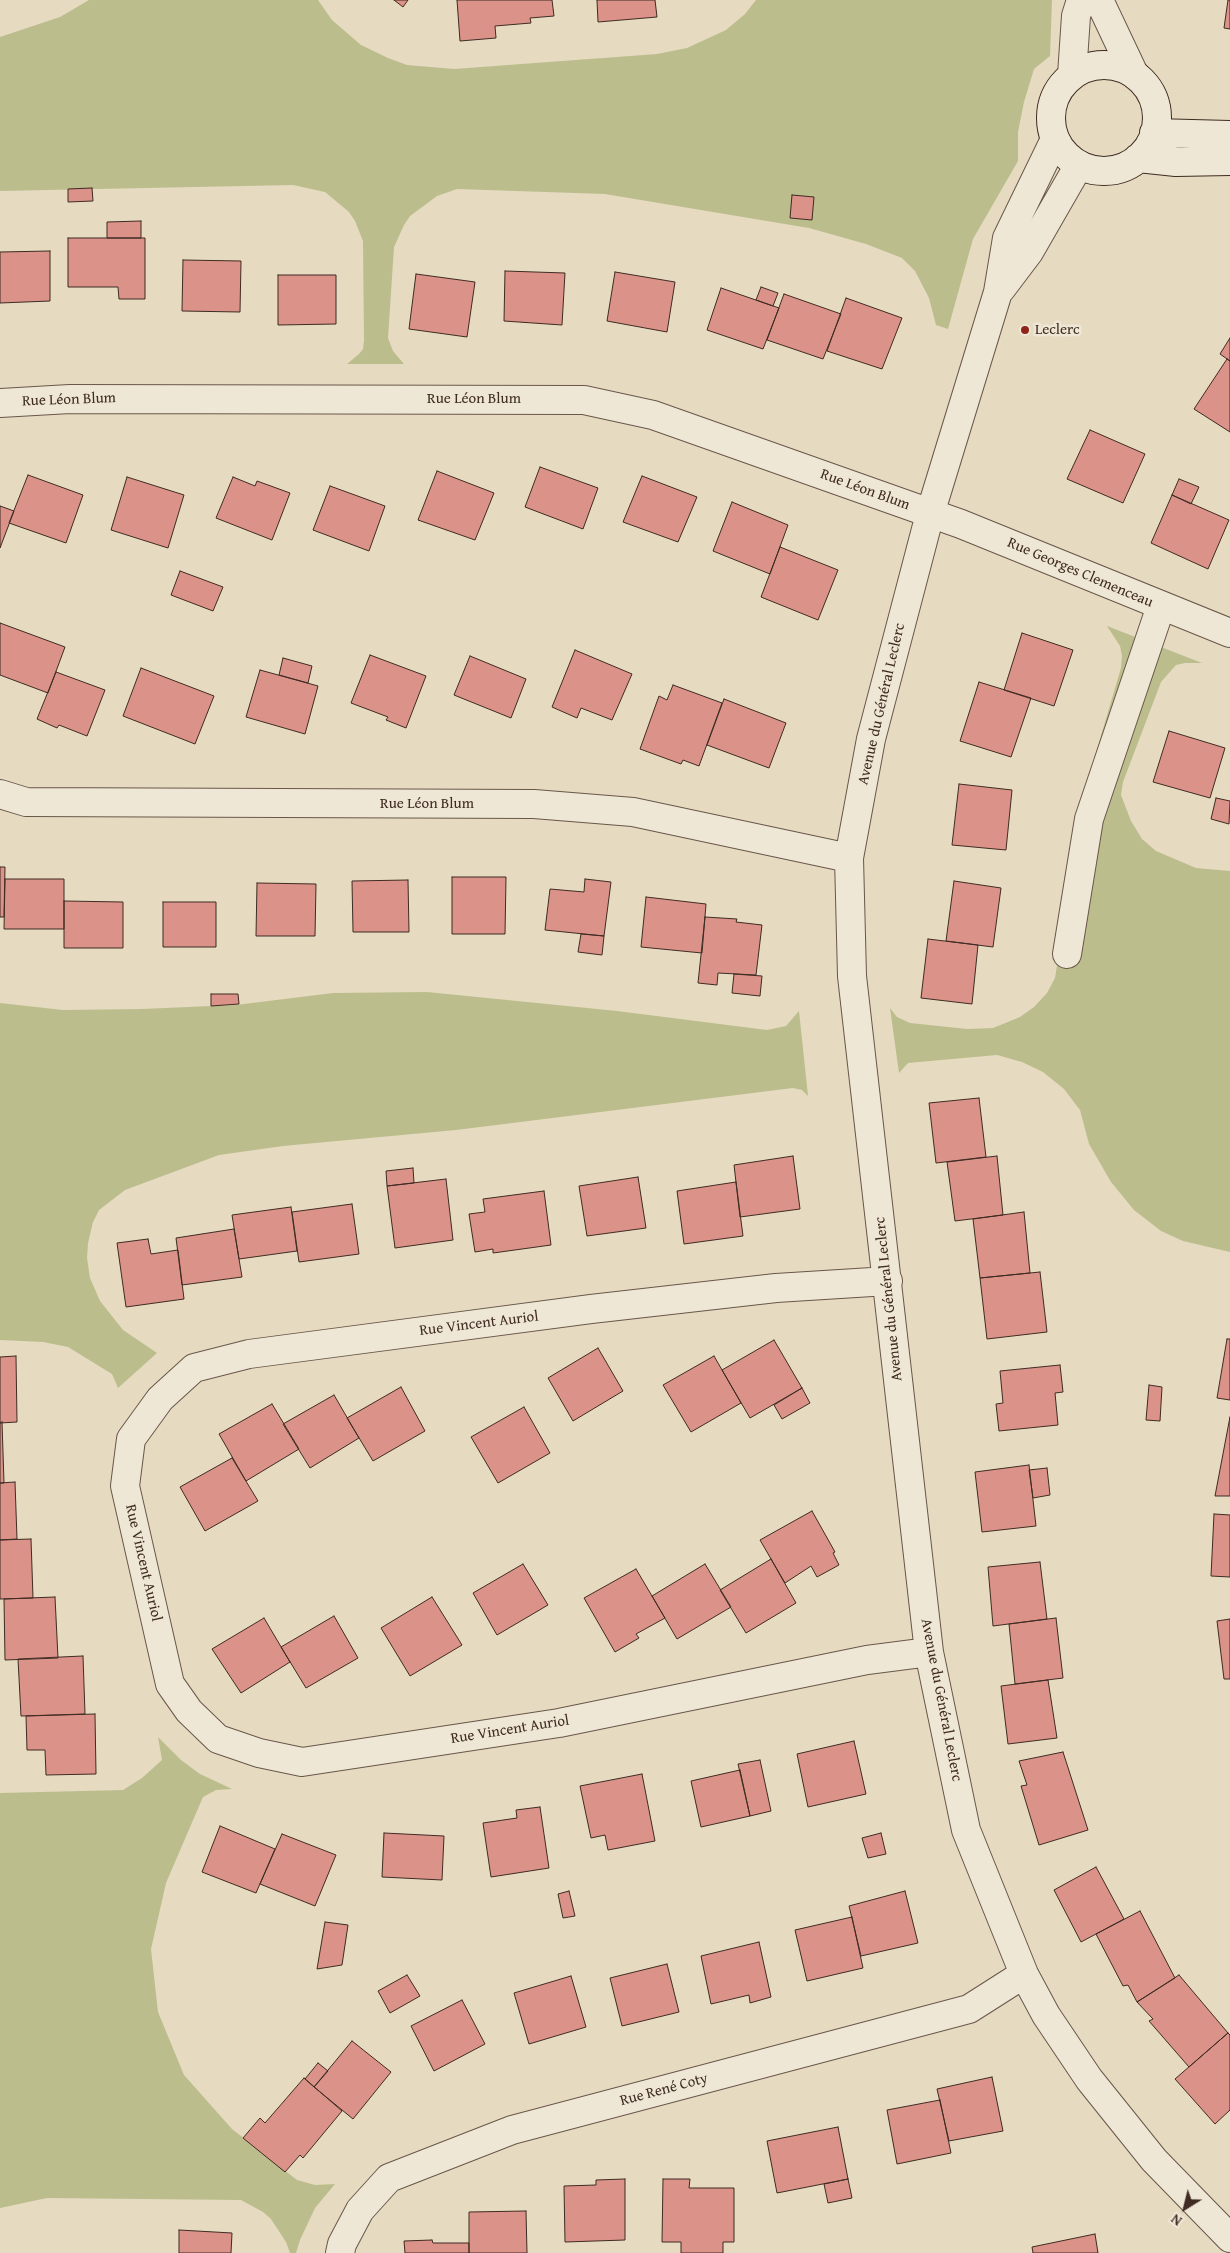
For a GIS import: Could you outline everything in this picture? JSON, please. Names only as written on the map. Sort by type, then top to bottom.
[{"type":"street","points":[[1072,75],[1076,16],[1080,0]]},
{"type":"street","points":[[1099,0],[1134,74]]},
{"type":"street","points":[[1104,65],[1120,67],[1134,74],[1146,86],[1154,100],[1157,116],[1154,133],[1148,147],[1138,158],[1124,167],[1094,170],[1079,165],[1065,154],[1055,139],[1051,121],[1052,104],[1060,88],[1072,75],[1088,67],[1104,65]]},
{"type":"street","points":[[1154,133],[1230,135]]},
{"type":"street","name":"Avenue du Général Leclerc","points":[[1055,139],[1007,238],[998,292],[930,514],[871,739],[850,858],[852,976],[929,1652],[966,1830],[1024,1974],[1046,2015],[1089,2079],[1154,2160],[1230,2238]]},
{"type":"street","points":[[1138,158],[1176,162],[1230,161]]},
{"type":"street","name":"Avenue du Général Leclerc","points":[[998,292],[1029,252],[1079,165]]},
{"type":"street","name":"Rue Léon Blum","points":[[0,403],[89,399],[584,400],[653,415],[930,514]]},
{"type":"street","name":"Rue Georges Clemenceau","points":[[930,514],[978,530],[1230,633]]},
{"type":"street","points":[[1067,954],[1089,819],[1161,606]]},
{"type":"street","name":"Rue Léon Blum","points":[[0,794],[26,802],[534,804],[633,812],[850,858]]},
{"type":"street","name":"Rue Vincent Auriol","points":[[888,1281],[776,1288],[590,1309],[249,1354],[194,1368],[160,1399],[132,1439],[125,1486],[170,1684],[189,1711],[218,1739],[259,1754],[302,1762],[539,1726],[867,1660],[929,1652]]},
{"type":"street","name":"Rue René Coty","points":[[340,2253],[342,2244],[360,2210],[389,2178],[512,2130],[969,2009],[1024,1974]]},
{"type":"green space","points":[[89,0],[318,0],[332,20],[361,45],[407,65],[454,69],[657,54],[687,48],[726,30],[745,14],[756,0],[1052,0],[1050,56],[1034,69],[1024,102],[1018,132],[1018,161],[973,239],[948,329],[936,325],[929,298],[915,271],[902,258],[866,244],[809,228],[605,194],[457,189],[437,196],[410,216],[394,247],[388,338],[393,351],[404,364],[347,364],[363,349],[363,241],[349,212],[325,192],[293,185],[0,191],[0,37],[60,17]]},
{"type":"green space","points":[[1107,626],[1202,663],[1176,665],[1161,682],[1123,782],[1121,795],[1131,821],[1142,839],[1156,851],[1196,868],[1230,871],[1230,1252],[1183,1241],[1161,1231],[1134,1210],[1111,1182],[1089,1144],[1080,1110],[1064,1089],[1043,1072],[1022,1062],[997,1055],[908,1063],[899,1073],[890,1008],[897,1017],[910,1023],[967,1029],[993,1028],[1020,1017],[1034,1007],[1047,993],[1055,978],[1085,790],[1121,668],[1122,656],[1120,646]]},
{"type":"green space","points":[[427,992],[617,1011],[767,1030],[786,1026],[799,1011],[808,1096],[802,1090],[793,1088],[456,1130],[283,1146],[219,1155],[125,1190],[99,1210],[93,1222],[87,1258],[90,1278],[100,1301],[123,1330],[157,1353],[118,1388],[112,1374],[68,1347],[43,1342],[0,1340],[0,1003],[63,1010],[141,1009],[236,1005],[333,993]]},
{"type":"green space","points":[[158,1737],[181,1760],[200,1774],[232,1789],[216,1790],[203,1797],[166,1883],[151,1949],[158,2012],[184,2075],[232,2129],[297,2180],[315,2185],[335,2184],[315,2208],[296,2253],[290,2253],[286,2242],[271,2219],[263,2212],[241,2200],[47,2198],[0,2208],[0,1793],[123,1790],[142,1778],[162,1760]]},
{"type":"building","points":[[394,0],[408,0],[403,7]]},
{"type":"building","points":[[457,0],[552,0],[554,16],[530,18],[531,23],[495,26],[496,38],[460,41]]},
{"type":"building","points":[[597,0],[655,0],[657,17],[598,22]]},
{"type":"building","points":[[1228,0],[1230,0],[1230,29],[1224,28]]},
{"type":"building","points":[[92,188],[93,201],[68,202],[68,189]]},
{"type":"building","points":[[792,195],[814,197],[812,220],[790,218]]},
{"type":"building","points":[[141,221],[141,238],[107,238],[107,222]]},
{"type":"building","points":[[68,238],[145,238],[145,299],[119,299],[118,287],[68,287]]},
{"type":"building","points":[[50,251],[50,301],[0,303],[0,252]]},
{"type":"building","points":[[183,260],[241,261],[240,312],[182,311]]},
{"type":"building","points":[[505,271],[565,273],[562,325],[504,321]]},
{"type":"building","points":[[615,272],[675,282],[667,332],[607,321]]},
{"type":"building","points":[[416,274],[475,282],[467,337],[409,329]]},
{"type":"building","points":[[278,275],[336,275],[336,324],[278,325]]},
{"type":"building","points":[[761,287],[778,293],[773,306],[756,300]]},
{"type":"building","points":[[721,288],[779,308],[763,349],[707,330]]},
{"type":"building","points":[[784,294],[841,314],[823,359],[767,340]]},
{"type":"building","points":[[846,298],[902,318],[882,369],[827,351]]},
{"type":"building","points":[[1230,338],[1230,361],[1220,354]]},
{"type":"building","points":[[1227,359],[1230,361],[1230,432],[1194,409]]},
{"type":"building","points":[[1090,430],[1145,454],[1123,503],[1067,479]]},
{"type":"building","points":[[540,467],[598,488],[583,529],[525,507]]},
{"type":"building","points":[[437,471],[494,493],[475,540],[418,520]]},
{"type":"building","points":[[28,475],[83,495],[66,543],[9,523]]},
{"type":"building","points":[[642,476],[697,497],[678,542],[623,522]]},
{"type":"building","points":[[127,477],[184,495],[168,548],[111,530]]},
{"type":"building","points":[[233,477],[255,486],[257,481],[290,493],[272,540],[216,518]]},
{"type":"building","points":[[1179,479],[1199,487],[1191,504],[1172,495]]},
{"type":"building","points":[[330,486],[385,506],[369,551],[313,530]]},
{"type":"building","points":[[1172,495],[1229,520],[1208,569],[1151,543]]},
{"type":"building","points":[[732,502],[788,525],[770,574],[713,551]]},
{"type":"building","points":[[0,506],[14,511],[0,548]]},
{"type":"building","points":[[780,547],[838,570],[818,620],[761,597]]},
{"type":"building","points":[[180,571],[223,587],[213,611],[171,595]]},
{"type":"building","points":[[0,623],[65,647],[48,693],[0,675]]},
{"type":"building","points":[[1022,633],[1073,650],[1054,706],[1004,690]]},
{"type":"building","points":[[575,650],[632,674],[612,720],[581,708],[577,718],[552,707]]},
{"type":"building","points":[[370,655],[426,676],[406,728],[386,720],[388,717],[351,703]]},
{"type":"building","points":[[470,656],[526,679],[511,718],[454,695]]},
{"type":"building","points":[[283,658],[312,666],[308,683],[279,675]]},
{"type":"building","points":[[141,668],[214,696],[195,744],[123,716]]},
{"type":"building","points":[[260,670],[318,686],[305,734],[246,717]]},
{"type":"building","points":[[56,672],[105,690],[87,736],[59,725],[57,728],[37,719]]},
{"type":"building","points":[[979,682],[1031,698],[1011,757],[960,741]]},
{"type":"building","points":[[673,685],[722,703],[699,766],[683,760],[681,764],[640,749],[659,696],[667,700]]},
{"type":"building","points":[[724,699],[786,723],[769,768],[707,745]]},
{"type":"building","points":[[1169,731],[1225,748],[1210,798],[1153,782]]},
{"type":"building","points":[[959,784],[1012,790],[1006,850],[952,845]]},
{"type":"building","points":[[1216,798],[1230,801],[1229,824],[1211,819]]},
{"type":"building","points":[[0,867],[5,867],[4,917],[0,917]]},
{"type":"building","points":[[452,877],[506,877],[505,934],[452,934]]},
{"type":"building","points":[[5,879],[64,879],[64,929],[4,929]]},
{"type":"building","points":[[585,879],[611,882],[604,936],[545,930],[550,889],[584,892]]},
{"type":"building","points":[[408,880],[409,932],[353,932],[352,881]]},
{"type":"building","points":[[954,881],[1001,888],[993,947],[946,941]]},
{"type":"building","points":[[257,883],[316,884],[315,936],[256,936]]},
{"type":"building","points":[[646,897],[706,904],[702,953],[641,947]]},
{"type":"building","points":[[64,901],[123,902],[123,948],[64,948]]},
{"type":"building","points":[[163,902],[216,902],[216,947],[163,947]]},
{"type":"building","points":[[705,917],[737,919],[736,922],[762,925],[756,975],[718,973],[717,985],[698,983]]},
{"type":"building","points":[[581,934],[604,936],[602,955],[578,952]]},
{"type":"building","points":[[928,939],[978,945],[972,1004],[921,998]]},
{"type":"building","points":[[734,974],[762,976],[760,996],[732,993]]},
{"type":"building","points":[[211,994],[238,994],[239,1004],[211,1006]]},
{"type":"building","points":[[979,1098],[986,1157],[936,1163],[929,1103]]},
{"type":"building","points":[[793,1156],[800,1209],[740,1217],[734,1165]]},
{"type":"building","points":[[997,1156],[1003,1215],[955,1221],[947,1162]]},
{"type":"building","points":[[413,1168],[414,1183],[387,1186],[386,1171]]},
{"type":"building","points":[[638,1177],[646,1228],[587,1236],[579,1186]]},
{"type":"building","points":[[446,1179],[453,1240],[395,1248],[387,1186]]},
{"type":"building","points":[[736,1182],[743,1236],[684,1244],[677,1191]]},
{"type":"building","points":[[544,1191],[551,1245],[493,1253],[493,1249],[475,1252],[469,1214],[485,1212],[483,1199]]},
{"type":"building","points":[[352,1204],[359,1254],[299,1262],[292,1212]]},
{"type":"building","points":[[291,1207],[297,1251],[239,1259],[232,1215]]},
{"type":"building","points":[[1024,1212],[1030,1273],[980,1278],[973,1219]]},
{"type":"building","points":[[234,1229],[242,1277],[182,1285],[176,1238]]},
{"type":"building","points":[[148,1239],[151,1254],[178,1250],[184,1299],[126,1307],[117,1243]]},
{"type":"building","points":[[1040,1272],[1047,1332],[987,1339],[980,1278]]},
{"type":"building","points":[[1227,1339],[1230,1339],[1230,1400],[1217,1398]]},
{"type":"building","points":[[774,1340],[802,1388],[750,1418],[722,1370]]},
{"type":"building","points":[[598,1348],[623,1391],[573,1421],[548,1378]]},
{"type":"building","points":[[16,1356],[17,1422],[0,1423],[0,1357]]},
{"type":"building","points":[[714,1356],[741,1403],[691,1432],[663,1385]]},
{"type":"building","points":[[1060,1365],[1063,1392],[1055,1393],[1058,1425],[999,1431],[996,1404],[1003,1403],[1000,1371]]},
{"type":"building","points":[[1149,1385],[1162,1387],[1160,1421],[1146,1420]]},
{"type":"building","points":[[401,1387],[425,1431],[373,1461],[347,1418]]},
{"type":"building","points":[[802,1388],[810,1403],[782,1419],[774,1405]]},
{"type":"building","points":[[334,1395],[359,1438],[310,1468],[283,1424]]},
{"type":"building","points":[[272,1404],[299,1449],[246,1481],[219,1434]]},
{"type":"building","points":[[524,1407],[550,1453],[498,1483],[471,1437]]},
{"type":"building","points":[[1230,1417],[1230,1496],[1215,1496]]},
{"type":"building","points":[[2,1422],[4,1483],[0,1483],[0,1423]]},
{"type":"building","points":[[232,1458],[258,1501],[205,1531],[180,1487]]},
{"type":"building","points":[[1029,1465],[1036,1526],[982,1532],[975,1472]]},
{"type":"building","points":[[1047,1468],[1050,1495],[1033,1498],[1029,1470]]},
{"type":"building","points":[[15,1482],[17,1539],[0,1540],[0,1483]]},
{"type":"building","points":[[812,1511],[835,1552],[833,1553],[839,1565],[817,1577],[811,1566],[785,1583],[760,1540]]},
{"type":"building","points":[[1214,1514],[1230,1515],[1230,1577],[1211,1576]]},
{"type":"building","points":[[31,1539],[33,1598],[0,1599],[0,1540]]},
{"type":"building","points":[[771,1559],[796,1603],[746,1633],[720,1590]]},
{"type":"building","points":[[1040,1562],[1047,1619],[993,1626],[988,1567]]},
{"type":"building","points":[[523,1564],[548,1605],[497,1635],[473,1593]]},
{"type":"building","points":[[705,1564],[731,1607],[677,1639],[652,1596]]},
{"type":"building","points":[[636,1569],[665,1618],[636,1634],[639,1638],[615,1652],[584,1598]]},
{"type":"building","points":[[55,1597],[58,1658],[5,1660],[4,1599]]},
{"type":"building","points":[[432,1597],[462,1645],[410,1676],[381,1628]]},
{"type":"building","points":[[334,1616],[358,1658],[306,1688],[281,1647]]},
{"type":"building","points":[[264,1618],[290,1662],[241,1693],[212,1649]]},
{"type":"building","points":[[1056,1618],[1063,1678],[1015,1684],[1009,1624]]},
{"type":"building","points":[[1230,1619],[1230,1679],[1224,1679],[1217,1621]]},
{"type":"building","points":[[83,1656],[85,1714],[21,1716],[18,1659]]},
{"type":"building","points":[[1048,1680],[1057,1738],[1008,1744],[1001,1686]]},
{"type":"building","points":[[95,1714],[96,1774],[46,1775],[45,1750],[27,1750],[26,1716]]},
{"type":"building","points":[[854,1741],[866,1794],[808,1807],[797,1754]]},
{"type":"building","points":[[1063,1752],[1088,1830],[1039,1845],[1021,1786],[1027,1785],[1019,1761]]},
{"type":"building","points":[[760,1760],[771,1811],[750,1816],[738,1764]]},
{"type":"building","points":[[740,1770],[750,1816],[701,1827],[691,1781]]},
{"type":"building","points":[[642,1774],[655,1841],[608,1850],[605,1835],[591,1838],[580,1786]]},
{"type":"building","points":[[540,1807],[549,1868],[491,1877],[483,1823],[517,1818],[516,1810]]},
{"type":"building","points":[[220,1826],[275,1849],[256,1893],[202,1872]]},
{"type":"building","points":[[384,1833],[444,1836],[442,1880],[382,1877]]},
{"type":"building","points":[[881,1833],[886,1854],[868,1858],[862,1838]]},
{"type":"building","points":[[282,1834],[336,1855],[315,1906],[260,1884]]},
{"type":"building","points":[[1096,1867],[1124,1919],[1081,1942],[1054,1890]]},
{"type":"building","points":[[569,1891],[575,1916],[563,1918],[558,1894]]},
{"type":"building","points":[[905,1891],[918,1943],[861,1956],[849,1906]]},
{"type":"building","points":[[1140,1911],[1175,1978],[1137,2002],[1128,1985],[1123,1986],[1096,1934]]},
{"type":"building","points":[[852,1917],[863,1968],[807,1981],[795,1930]]},
{"type":"building","points":[[325,1922],[348,1925],[342,1965],[317,1969]]},
{"type":"building","points":[[759,1942],[771,1997],[750,2003],[749,1995],[711,2004],[701,1956]]},
{"type":"building","points":[[667,1964],[679,2012],[622,2026],[610,1978]]},
{"type":"building","points":[[407,1975],[420,1996],[390,2013],[378,1991]]},
{"type":"building","points":[[1179,1975],[1228,2033],[1189,2067],[1149,2021],[1153,2019],[1137,2002]]},
{"type":"building","points":[[571,1976],[586,2027],[529,2044],[514,1993]]},
{"type":"building","points":[[462,2000],[485,2044],[434,2071],[411,2026]]},
{"type":"building","points":[[1228,2033],[1230,2035],[1230,2110],[1215,2124],[1175,2079]]},
{"type":"building","points":[[352,2041],[391,2072],[353,2119],[314,2087]]},
{"type":"building","points":[[318,2063],[328,2071],[314,2087],[305,2079]]},
{"type":"building","points":[[992,2077],[1003,2131],[949,2141],[937,2089]]},
{"type":"building","points":[[304,2078],[342,2111],[303,2158],[300,2155],[285,2172],[243,2138],[260,2118],[265,2123]]},
{"type":"building","points":[[940,2100],[951,2153],[897,2164],[887,2110]]},
{"type":"building","points":[[838,2127],[848,2179],[777,2193],[767,2141]]},
{"type":"building","points":[[625,2179],[625,2240],[565,2242],[564,2186],[596,2185],[596,2180]]},
{"type":"building","points":[[663,2179],[690,2179],[689,2188],[734,2188],[734,2242],[723,2242],[723,2253],[681,2253],[681,2242],[662,2242]]},
{"type":"building","points":[[848,2179],[852,2198],[828,2203],[824,2184]]},
{"type":"building","points":[[526,2211],[527,2253],[469,2253],[469,2212]]},
{"type":"building","points":[[179,2230],[232,2233],[231,2253],[179,2253]]},
{"type":"building","points":[[1095,2234],[1098,2253],[1033,2253],[1032,2247]]},
{"type":"building","points":[[432,2240],[433,2243],[469,2243],[469,2253],[405,2253],[404,2241]]},
{"type":"place","name":"Leclerc","points":[[1025,330]]}]
